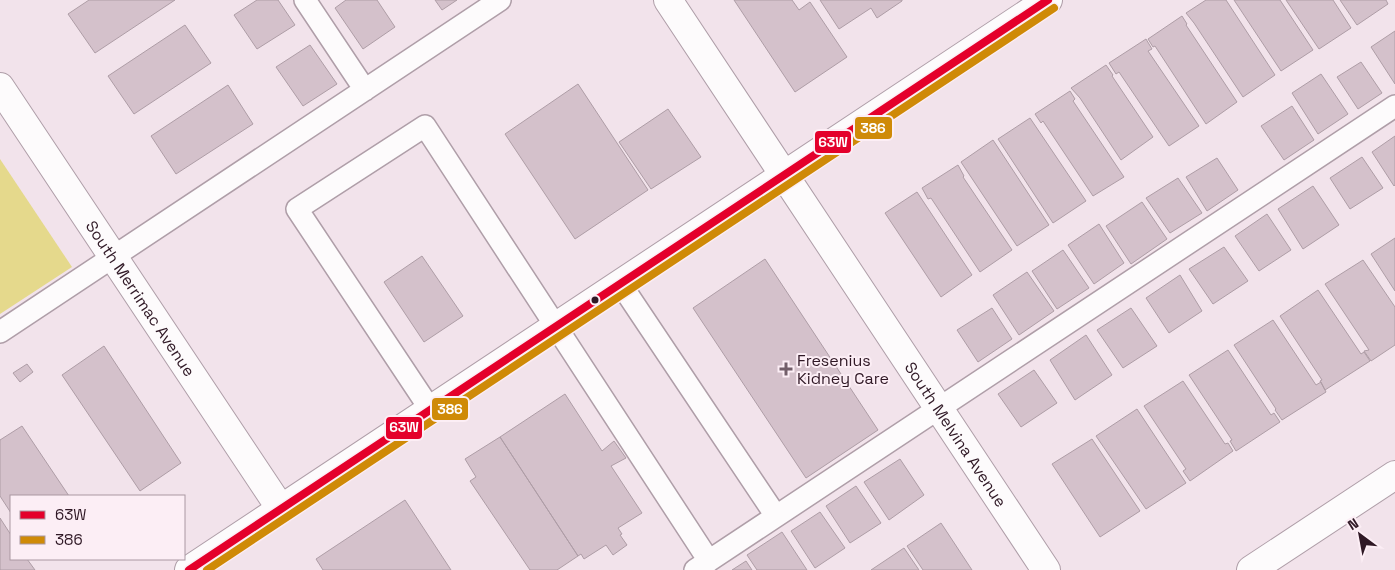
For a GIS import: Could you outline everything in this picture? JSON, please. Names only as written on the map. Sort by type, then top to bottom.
[{"type":"street","name":"South Melvina Avenue","points":[[668,0],[1046,570]]},
{"type":"street","points":[[189,570],[1048,0]]},
{"type":"street","name":"South Merrimac Avenue","points":[[0,87],[280,509]]},
{"type":"street","points":[[1251,570],[1395,476]]},
{"type":"lane","points":[[305,0],[365,90]]},
{"type":"lane","points":[[0,332],[500,0]]},
{"type":"lane","points":[[430,409],[297,209],[425,126],[556,326],[702,565],[1395,106]]},
{"type":"lane","points":[[620,283],[776,516]]},
{"type":"shaded area","points":[[0,159],[72,267],[0,314]]},
{"type":"building","points":[[89,0],[175,0],[95,53],[68,14]]},
{"type":"building","points":[[257,0],[278,0],[295,25],[257,49],[234,15]]},
{"type":"building","points":[[346,0],[377,0],[395,27],[363,49],[335,8]]},
{"type":"building","points":[[435,0],[457,0],[442,10]]},
{"type":"building","points":[[734,0],[792,0],[799,10],[810,2],[847,57],[795,92]]},
{"type":"building","points":[[820,0],[902,1],[877,18],[871,8],[839,29]]},
{"type":"building","points":[[1206,0],[1226,0],[1275,75],[1243,97],[1186,13]]},
{"type":"building","points":[[1234,0],[1280,0],[1313,50],[1281,71]]},
{"type":"building","points":[[1286,0],[1333,0],[1351,28],[1319,49]]},
{"type":"building","points":[[1340,0],[1386,0],[1388,4],[1357,25]]},
{"type":"building","points":[[1182,16],[1237,102],[1206,124],[1155,46],[1153,47],[1148,39]]},
{"type":"building","points":[[185,25],[211,63],[134,114],[108,76]]},
{"type":"building","points":[[1395,31],[1395,84],[1371,47]]},
{"type":"building","points":[[1146,39],[1152,49],[1148,51],[1199,126],[1169,146],[1119,72],[1116,74],[1109,63]]},
{"type":"building","points":[[310,45],[337,84],[303,106],[276,67]]},
{"type":"building","points":[[1361,62],[1382,93],[1358,109],[1337,77]]},
{"type":"building","points":[[1106,65],[1153,137],[1121,160],[1080,98],[1071,88]]},
{"type":"building","points":[[1321,74],[1348,114],[1318,134],[1292,93]]},
{"type":"building","points":[[578,84],[648,190],[575,239],[505,134]]},
{"type":"building","points":[[228,85],[253,124],[176,174],[151,136]]},
{"type":"building","points":[[1070,91],[1075,99],[1073,101],[1124,177],[1093,196],[1043,121],[1041,123],[1035,114]]},
{"type":"building","points":[[1292,106],[1314,140],[1284,160],[1261,126]]},
{"type":"building","points":[[668,109],[701,157],[651,189],[619,142]]},
{"type":"building","points":[[1030,118],[1086,201],[1053,223],[998,139]]},
{"type":"building","points":[[1395,136],[1395,185],[1394,186],[1372,152]]},
{"type":"building","points":[[993,140],[1049,225],[1017,246],[961,162]]},
{"type":"building","points":[[1362,157],[1383,188],[1350,209],[1330,178]]},
{"type":"building","points":[[1217,158],[1238,190],[1207,211],[1186,177]]},
{"type":"building","points":[[958,165],[963,177],[1012,250],[980,272],[931,198],[928,199],[922,188]]},
{"type":"building","points":[[1178,178],[1202,213],[1170,233],[1146,198]]},
{"type":"building","points":[[1313,186],[1339,225],[1303,249],[1278,209]]},
{"type":"building","points":[[917,192],[972,275],[941,297],[885,213]]},
{"type":"building","points":[[1142,202],[1167,239],[1131,264],[1106,226]]},
{"type":"building","points":[[1267,214],[1291,250],[1259,271],[1235,236]]},
{"type":"building","points":[[1099,224],[1124,263],[1094,284],[1068,245]]},
{"type":"building","points":[[1395,238],[1395,291],[1371,254]]},
{"type":"building","points":[[1224,247],[1248,281],[1213,304],[1189,269]]},
{"type":"building","points":[[1063,250],[1089,288],[1057,309],[1032,271]]},
{"type":"building","points":[[422,256],[463,316],[424,342],[384,282]]},
{"type":"building","name":"Fresenius Kidney Care","points":[[765,259],[878,430],[806,478],[693,308]]},
{"type":"building","points":[[1363,260],[1395,307],[1395,345],[1371,361],[1364,351],[1369,350],[1325,284]]},
{"type":"building","points":[[1027,272],[1054,311],[1019,335],[993,295]]},
{"type":"building","points":[[1180,275],[1202,311],[1169,333],[1146,298]]},
{"type":"building","points":[[1318,290],[1361,354],[1364,352],[1370,361],[1325,390],[1320,381],[1322,380],[1280,316]]},
{"type":"building","points":[[992,308],[1012,339],[978,362],[957,330]]},
{"type":"building","points":[[1131,308],[1157,346],[1123,368],[1097,330]]},
{"type":"building","points":[[1273,320],[1316,385],[1321,382],[1326,392],[1282,420],[1234,345]]},
{"type":"building","points":[[1086,335],[1112,375],[1075,400],[1050,360]]},
{"type":"building","points":[[104,346],[181,463],[140,491],[62,375]]},
{"type":"building","points":[[1228,350],[1271,415],[1274,413],[1280,422],[1236,451],[1230,441],[1232,440],[1189,375]]},
{"type":"building","points":[[27,364],[33,372],[20,382],[13,373]]},
{"type":"building","points":[[1034,370],[1057,403],[1021,427],[998,394]]},
{"type":"building","points":[[1183,381],[1225,444],[1228,443],[1233,451],[1190,481],[1183,471],[1186,469],[1144,406]]},
{"type":"building","points":[[565,394],[602,451],[614,441],[626,458],[611,466],[642,513],[618,528],[622,534],[620,535],[627,545],[613,555],[606,545],[584,559],[581,554],[578,556],[500,437]]},
{"type":"building","points":[[1137,409],[1186,483],[1146,509],[1096,436]]},
{"type":"building","points":[[22,426],[68,495],[10,495],[10,511],[0,496],[0,440]]},
{"type":"building","points":[[500,437],[578,556],[557,570],[530,570],[470,481],[476,477],[465,459]]},
{"type":"building","points":[[1092,439],[1140,511],[1100,537],[1052,464]]},
{"type":"building","points":[[900,459],[924,495],[889,520],[864,482]]},
{"type":"building","points":[[856,486],[881,523],[850,543],[826,506]]},
{"type":"building","points":[[405,500],[451,570],[323,570],[316,559]]},
{"type":"building","points":[[820,512],[845,548],[815,568],[791,531]]},
{"type":"building","points":[[0,518],[10,533],[10,560],[28,560],[35,570],[0,570]]},
{"type":"building","points":[[941,523],[972,570],[923,570],[907,546]]},
{"type":"building","points":[[782,532],[807,570],[757,570],[747,555]]},
{"type":"building","points":[[904,548],[919,570],[871,570]]},
{"type":"building","points":[[746,561],[752,570],[732,570]]},
{"type":"transit line","name":"63W","points":[[189,570],[1048,0]]},
{"type":"transit line","name":"386","points":[[207,570],[1054,8]]},
{"type":"place","name":"Fresenius Kidney Care","points":[[786,369]]}]
